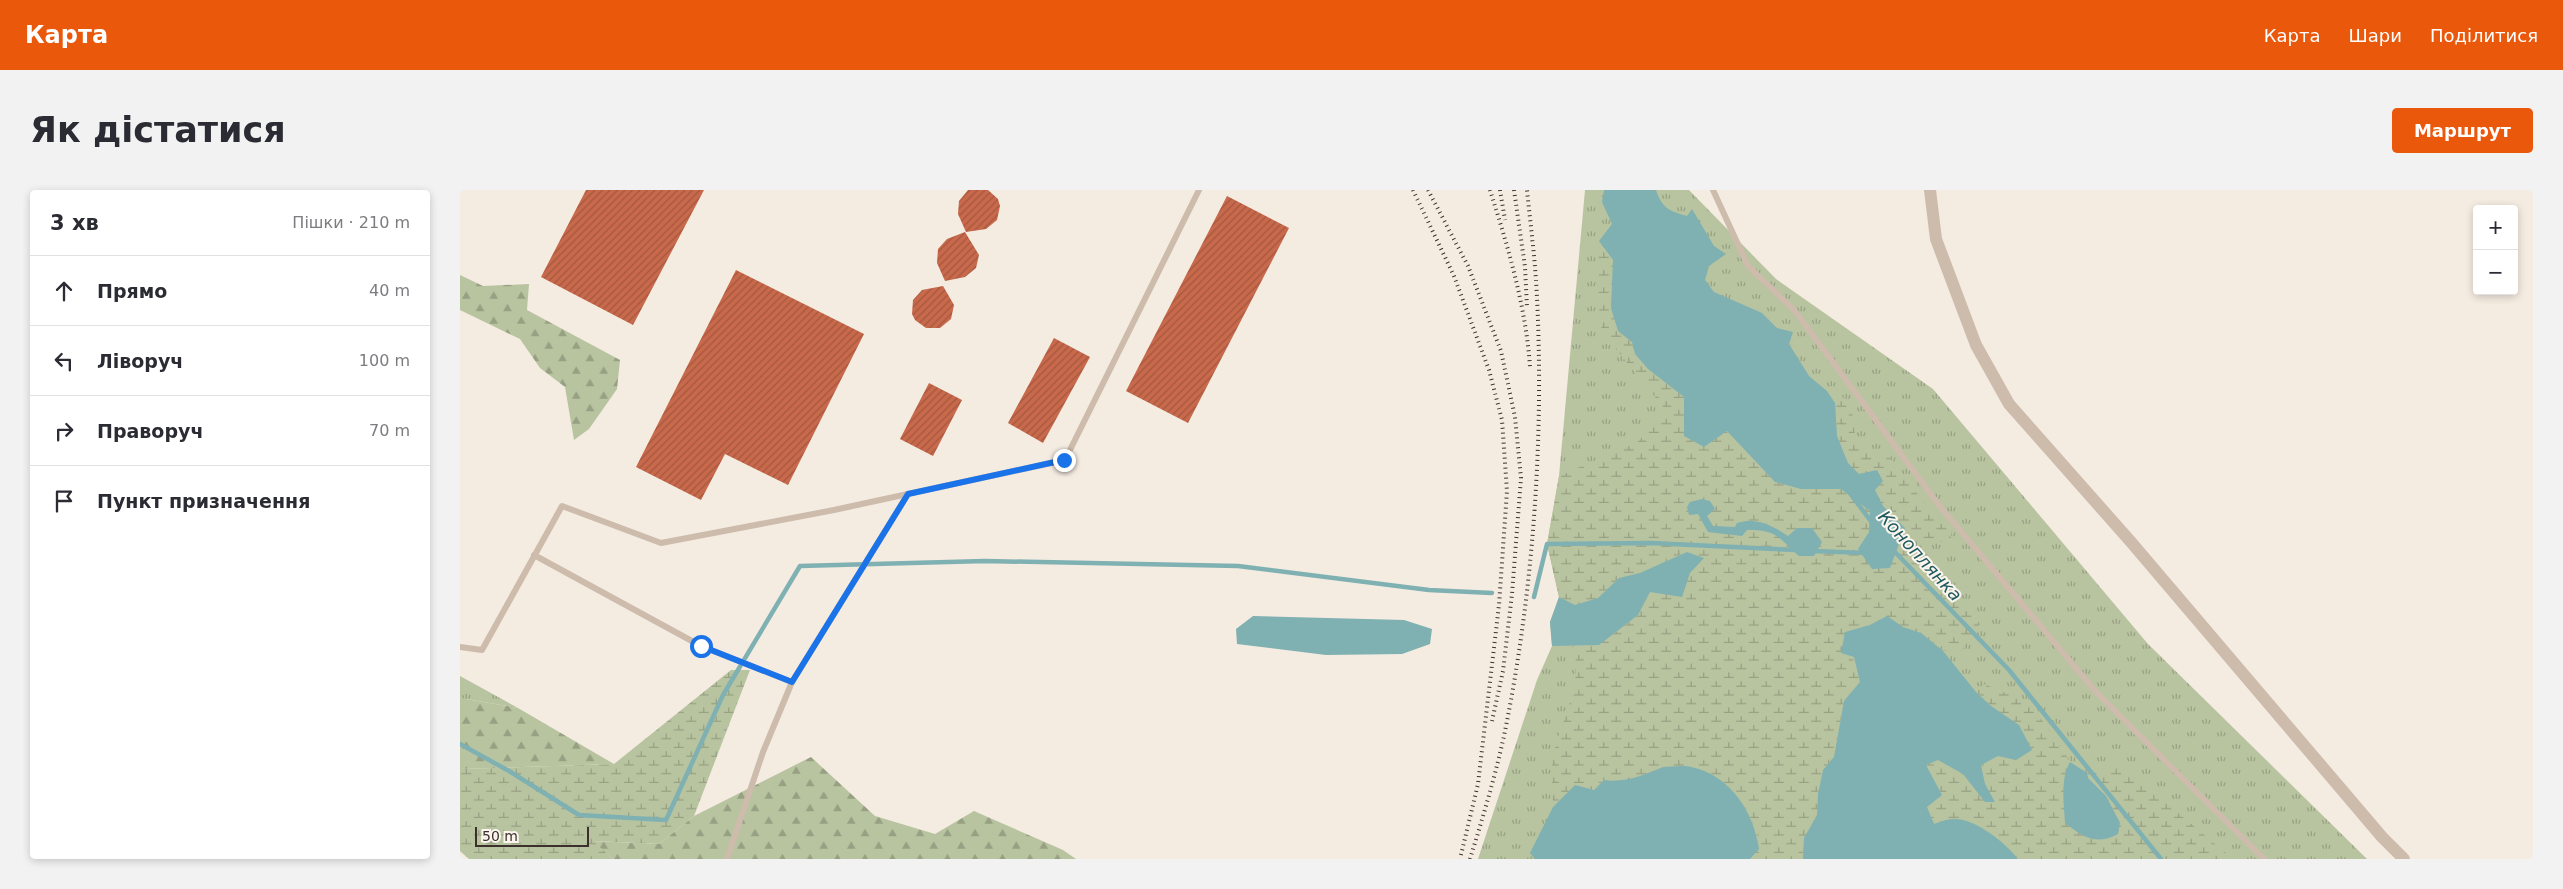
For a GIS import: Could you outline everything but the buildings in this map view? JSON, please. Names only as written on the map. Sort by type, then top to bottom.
[{"type":"street","points":[[1930,190],[1936,239],[1976,345],[2008,404],[2138,550],[2382,837],[2404,859]]},
{"type":"lane","points":[[460,647],[482,650],[562,506],[661,543],[908,494],[1064,460],[1199,190]]},
{"type":"lane","points":[[1713,190],[1748,266],[1795,311],[1938,504],[2096,692],[2264,859]]},
{"type":"lane","points":[[727,859],[763,752],[792,682],[908,494]]},
{"type":"lane","points":[[534,555],[701,646],[792,682]]},
{"type":"green space","points":[[1585,190],[1689,190],[1776,279],[1933,389],[2148,644],[2367,859],[1478,859],[1537,680],[1552,646],[1550,622],[1559,597],[1547,544],[1559,476]]},
{"type":"green space","points":[[1599,241],[1613,260],[1618,331],[1632,342],[1635,354],[1648,369],[1684,397],[1684,436],[1704,447],[1726,431],[1775,482],[1828,490],[1841,488],[1870,511],[1869,532],[1900,538],[1905,527],[1883,506],[1874,490],[1883,481],[1860,475],[1852,469],[1843,453],[1838,433],[1835,403],[1842,396],[1852,409],[1855,436],[1867,450],[1889,457],[1921,499],[1952,532],[1950,540],[1924,545],[1928,556],[1980,624],[1968,639],[1962,651],[1943,651],[1921,633],[1903,627],[1887,617],[1870,625],[1845,632],[1860,682],[1844,701],[1834,757],[1823,770],[1818,794],[1817,815],[1804,838],[1803,859],[1750,859],[1759,849],[1756,829],[1745,807],[1719,777],[1663,767],[1643,776],[1617,782],[1604,780],[1594,790],[1575,785],[1553,807],[1553,759],[1557,740],[1571,699],[1576,672],[1576,658],[1572,645],[1599,645],[1638,615],[1650,592],[1682,597],[1690,573],[1686,552],[1640,573],[1619,578],[1598,598],[1575,605],[1559,597],[1547,544],[1559,476],[1636,443],[1655,425],[1664,408],[1602,332],[1595,276]]},
{"type":"green space","points":[[460,275],[483,286],[529,284],[527,310],[620,360],[617,389],[589,429],[574,440],[565,387],[540,368],[520,339],[460,310]]},
{"type":"green space","points":[[731,670],[750,670],[694,816],[659,844],[593,841],[613,859],[469,859],[460,851],[460,769],[614,764]]},
{"type":"green space","points":[[460,676],[518,708],[460,698]]},
{"type":"green space","points":[[1984,684],[2016,698],[2033,710],[2053,735],[2070,762],[2067,768],[2120,822],[2106,796],[2088,778],[2087,773],[2117,765],[2146,782],[2159,797],[2233,859],[2018,859],[2008,845],[1954,819],[1934,824],[1927,807],[1942,795],[1926,765],[1938,760],[1963,774],[1985,802],[1994,802],[1985,784],[1981,765],[1998,756],[2016,760],[2019,725],[1991,706],[1976,692]]},
{"type":"green space","points":[[460,698],[518,708],[614,764],[460,769]]},
{"type":"green space","points":[[811,757],[875,816],[935,834],[974,811],[1063,850],[1076,859],[613,859],[592,841],[659,844],[694,816]]},
{"type":"water","points":[[1604,190],[1656,190],[1667,208],[1687,216],[1692,209],[1714,246],[1726,254],[1709,266],[1705,280],[1714,292],[1762,313],[1777,328],[1793,332],[1789,344],[1809,376],[1827,391],[1835,403],[1837,436],[1848,463],[1859,474],[1877,470],[1883,481],[1875,490],[1883,506],[1905,528],[1890,568],[1872,569],[1858,549],[1869,532],[1870,511],[1841,489],[1801,489],[1775,482],[1727,431],[1704,447],[1684,436],[1684,397],[1648,369],[1635,354],[1632,342],[1618,331],[1611,308],[1613,260],[1599,241],[1612,224],[1602,202]]},
{"type":"water","points":[[1702,499],[1710,501],[1715,509],[1707,516],[1713,526],[1735,527],[1737,523],[1751,521],[1770,525],[1788,536],[1797,528],[1812,528],[1822,542],[1814,556],[1799,556],[1776,536],[1765,531],[1747,530],[1742,536],[1708,532],[1698,514],[1689,515],[1687,507],[1690,502]]},
{"type":"water","points":[[1687,552],[1704,558],[1690,573],[1682,597],[1650,592],[1638,615],[1599,645],[1552,646],[1550,622],[1559,597],[1575,605],[1598,598],[1619,578],[1640,573]]},
{"type":"water","points":[[1253,616],[1404,620],[1432,629],[1430,644],[1402,654],[1326,655],[1237,644],[1236,629]]},
{"type":"water","points":[[1887,616],[1903,627],[1921,633],[1943,651],[1976,692],[1991,706],[2019,725],[2032,750],[2016,760],[1998,756],[1981,765],[1985,784],[1995,802],[1985,802],[1963,774],[1938,760],[1926,765],[1942,795],[1927,807],[1934,824],[1953,819],[1971,823],[1998,839],[2018,859],[1803,859],[1804,838],[1817,815],[1818,794],[1823,770],[1834,757],[1844,701],[1860,682],[1854,657],[1841,653],[1845,632],[1870,625]]},
{"type":"water","points":[[2070,762],[2087,773],[2088,778],[2106,796],[2120,823],[2118,834],[2103,839],[2090,838],[2065,823],[2064,784]]},
{"type":"water","points":[[1681,766],[1705,771],[1717,778],[1738,797],[1752,822],[1759,849],[1750,859],[1535,859],[1530,853],[1553,807],[1575,785],[1594,790],[1604,780],[1627,779],[1663,767]]},
{"type":"waterway","name":"Коноплянка","points":[[1849,492],[1873,524]]},
{"type":"waterway","points":[[1534,597],[1547,544],[1651,543],[1796,550]]},
{"type":"waterway","name":"Коноплянка","points":[[1893,550],[2009,670],[2161,859]]},
{"type":"waterway","points":[[1813,551],[1866,553]]},
{"type":"waterway","points":[[460,744],[509,771],[579,815],[666,820],[723,695],[800,566],[985,561],[1238,566],[1429,590],[1492,593]]},
{"type":"railway","points":[[1413,190],[1454,276],[1489,370],[1502,420],[1507,491],[1499,605],[1478,784],[1460,859]]},
{"type":"railway","points":[[1428,190],[1468,266],[1501,351],[1515,417],[1521,478],[1512,594],[1503,671],[1492,721]]},
{"type":"railway","points":[[1490,190],[1510,255],[1525,322],[1530,367]]},
{"type":"railway","points":[[1500,190],[1505,220]]},
{"type":"railway","points":[[1514,190],[1525,267],[1527,308]]},
{"type":"railway","points":[[1470,859],[1505,731],[1515,677],[1530,564],[1535,507],[1539,392],[1538,335],[1536,280],[1527,190]]},
{"type":"route","points":[[701,646],[792,682],[908,494],[1064,460]]}]
